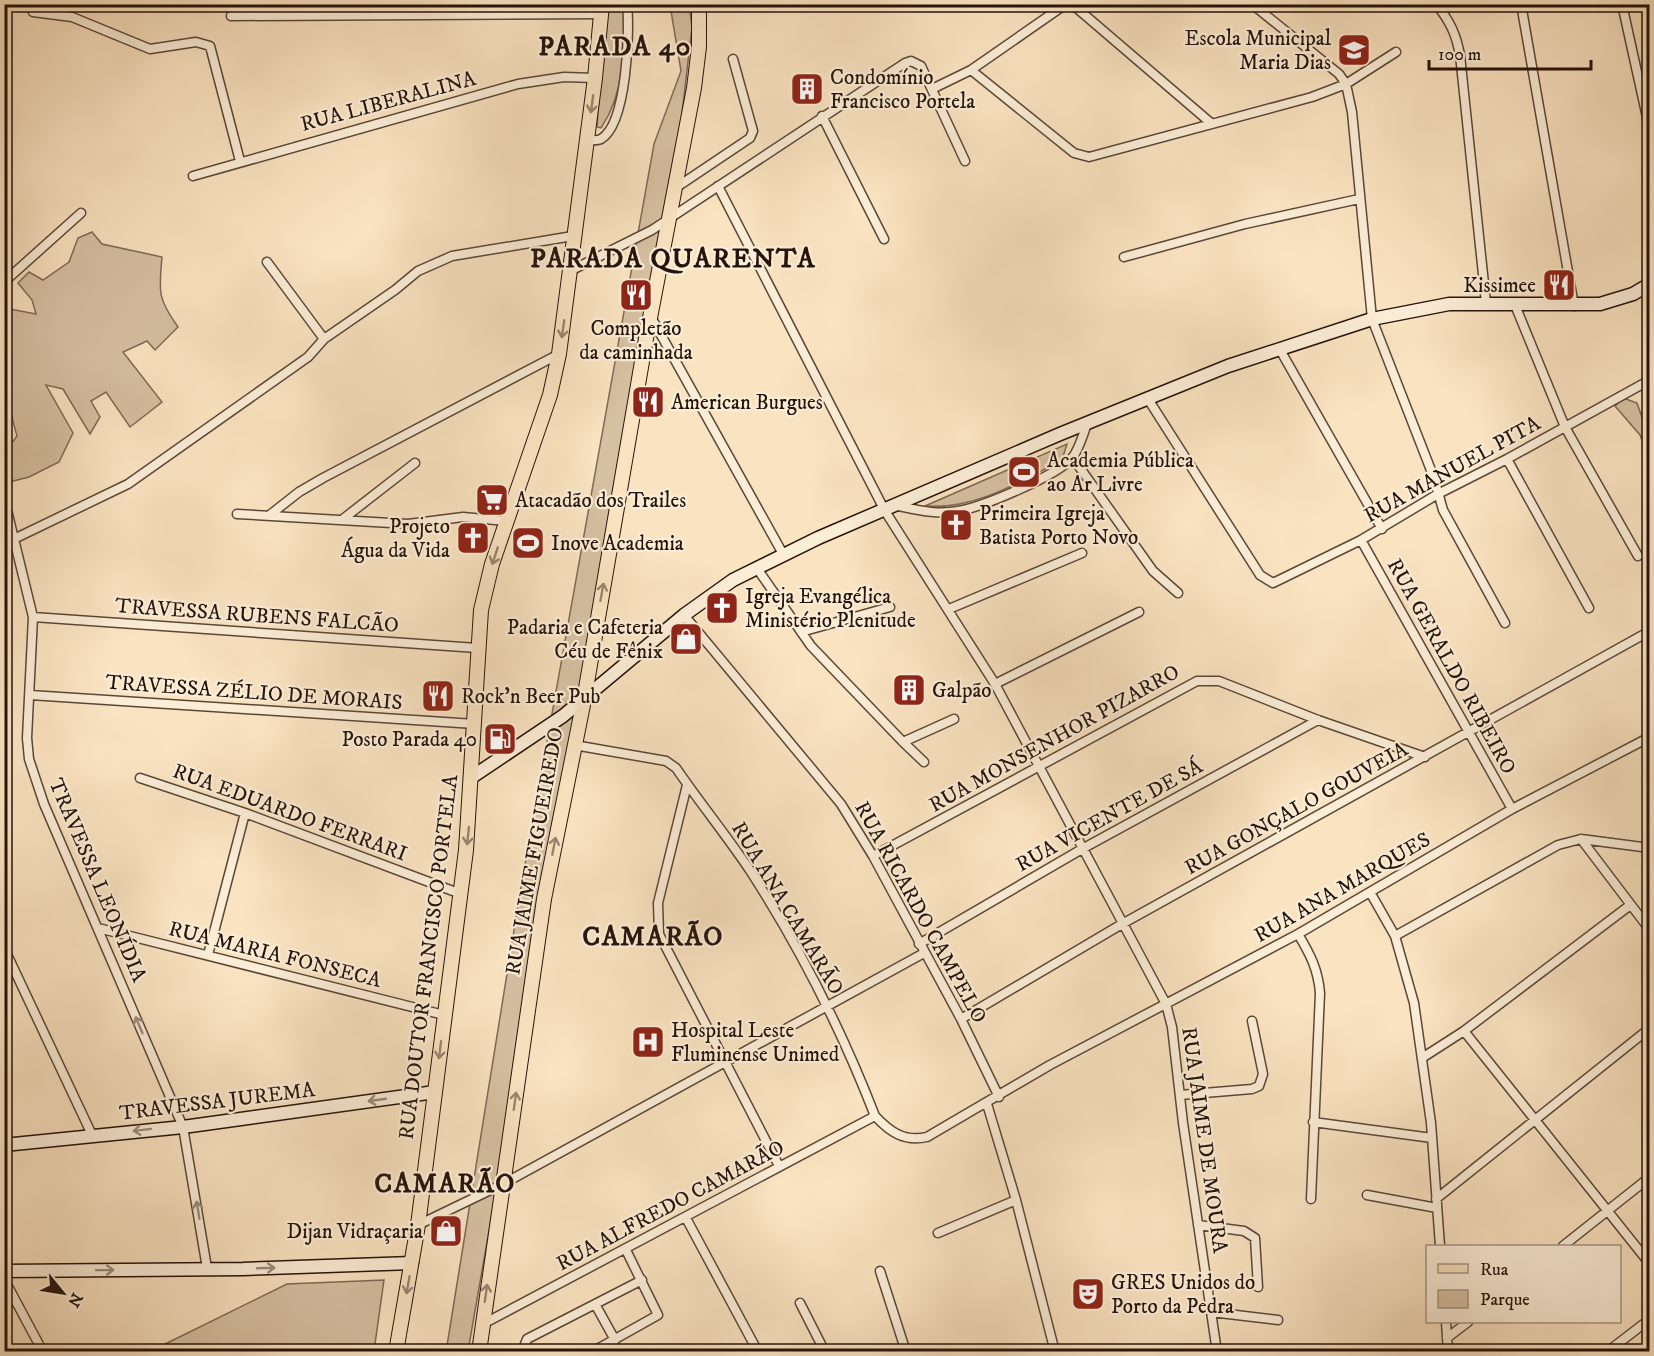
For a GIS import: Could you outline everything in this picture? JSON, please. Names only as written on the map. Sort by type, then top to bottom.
[{"type":"main road","name":"RUA JAIME FIGUEIREDO","points":[[479,1352],[544,899],[584,699],[668,220],[694,88],[699,47],[699,4]]},
{"type":"main road","name":"RUA DOUTOR FRANCISCO PORTELA","points":[[396,1352],[418,1225],[460,894],[472,777],[477,648],[485,591],[506,521],[535,443],[559,354],[573,236],[596,78],[602,9]]},
{"type":"main road","points":[[472,777],[518,748],[584,699],[707,597],[756,567],[1010,455],[1207,373],[1372,319],[1431,306],[1486,303],[1574,306],[1618,300],[1648,288]]},
{"type":"main road","name":"TRAVESSA JUREMA","points":[[4,1145],[183,1127],[435,1092]]},
{"type":"main road","points":[[4,1271],[412,1263]]},
{"type":"street","points":[[587,140],[596,140],[605,135],[619,105],[627,71],[627,4]]},
{"type":"street","points":[[932,89],[971,70],[1066,4]]},
{"type":"street","points":[[1072,4],[1212,124]]},
{"type":"street","points":[[1252,4],[1327,63],[1346,84],[1352,112],[1372,319],[1449,524],[1505,623]]},
{"type":"street","points":[[1436,4],[1449,20],[1456,36],[1460,55],[1486,303]]},
{"type":"street","points":[[1521,4],[1574,306]]},
{"type":"street","points":[[1622,4],[1650,131]]},
{"type":"street","points":[[231,16],[602,9]]},
{"type":"street","points":[[33,12],[72,17],[150,49],[196,42],[210,46],[240,161]]},
{"type":"street","points":[[971,70],[1081,157],[1099,156],[1312,97],[1346,84],[1396,52]]},
{"type":"street","points":[[674,189],[750,138],[753,131],[733,59]]},
{"type":"street","points":[[570,271],[668,220],[822,116],[911,61],[921,66],[966,161]]},
{"type":"street","name":"RUA LIBERALINA","points":[[193,176],[518,84],[564,77],[596,78]]},
{"type":"street","points":[[822,116],[884,239]]},
{"type":"street","name":"RUA JAIME DE MOURA","points":[[718,186],[885,511],[995,684],[1166,1004],[1172,1027],[1216,1352]]},
{"type":"street","points":[[1124,257],[1245,224],[1359,199]]},
{"type":"street","points":[[4,282],[81,213]]},
{"type":"street","points":[[16,538],[89,505],[156,467],[308,357],[324,339],[395,290],[418,270],[452,256],[573,236]]},
{"type":"street","points":[[267,262],[324,339]]},
{"type":"street","points":[[1515,305],[1565,427],[1638,556]]},
{"type":"street","points":[[651,317],[783,554]]},
{"type":"street","points":[[1279,348],[1382,528]]},
{"type":"street","points":[[271,514],[299,492],[323,478],[559,354]]},
{"type":"street","name":"RUA MANUEL PITA","points":[[1149,399],[1260,575],[1269,582],[1281,581],[1361,540],[1438,494],[1507,459],[1650,380]]},
{"type":"street","points":[[898,506],[928,513],[957,512],[985,504],[1073,458],[1087,424]]},
{"type":"street","points":[[1073,458],[1153,570],[1178,592]]},
{"type":"street","points":[[1507,459],[1589,608]]},
{"type":"street","points":[[343,519],[415,463]]},
{"type":"street","name":"TRAVESSA LEONÍDIA","points":[[4,498],[16,538],[33,616],[27,738],[29,759],[44,804],[183,1127],[207,1268]]},
{"type":"street","points":[[237,514],[271,514],[408,524],[463,517],[506,521]]},
{"type":"street","name":"RUA GERALDO RIBEIRO","points":[[1361,540],[1467,733],[1512,809]]},
{"type":"street","points":[[948,609],[1082,553]]},
{"type":"street","points":[[756,567],[811,646],[924,762]]},
{"type":"street","points":[[801,632],[890,607]]},
{"type":"street","points":[[995,684],[1139,612]]},
{"type":"street","name":"RUA RICARDO CAMPELO","points":[[684,615],[841,804],[873,856],[961,1018],[999,1097]]},
{"type":"street","name":"TRAVESSA RUBENS FALCÃO","points":[[33,616],[477,648]]},
{"type":"street","name":"RUA GONÇALO GOUVEIA","points":[[961,1018],[1122,924],[1650,631]]},
{"type":"street","name":"RUA MONSENHOR PIZARRO","points":[[873,856],[1197,681],[1219,681],[1318,720],[1425,757]]},
{"type":"street","name":"TRAVESSA ZÉLIO DE MORAIS","points":[[30,695],[475,724]]},
{"type":"street","points":[[903,742],[954,719]]},
{"type":"street","name":"RUA VICENTE DE SÁ","points":[[919,944],[1082,849],[1318,720]]},
{"type":"street","name":"RUA ANA MARQUES","points":[[1050,1065],[1299,934],[1512,809],[1648,738]]},
{"type":"street","name":"RUA ANA CAMARÃO","points":[[574,745],[666,761],[676,768],[752,873],[827,1006],[874,1116],[888,1130],[914,1140],[927,1137],[999,1097],[1050,1065]]},
{"type":"street","name":"RUA EDUARDO FERRARI","points":[[140,778],[245,813],[460,894]]},
{"type":"street","points":[[687,785],[658,903],[658,927],[664,947],[778,1166]]},
{"type":"street","points":[[208,955],[245,813]]},
{"type":"street","points":[[1395,936],[1558,845],[1581,839],[1650,848]]},
{"type":"street","points":[[1581,839],[1629,906],[1650,930]]},
{"type":"street","points":[[1370,892],[1395,936],[1414,1003],[1432,1138],[1440,1245]]},
{"type":"street","points":[[1422,1058],[1464,1031],[1629,906]]},
{"type":"street","name":"RUA MARIA FONSECA","points":[[98,928],[444,1015]]},
{"type":"street","points":[[1299,934],[1312,957],[1320,993],[1311,1199]]},
{"type":"street","points":[[4,948],[93,1137]]},
{"type":"street","points":[[418,1225],[502,1184],[924,953]]},
{"type":"street","points":[[1180,1095],[1252,1089],[1259,1086],[1263,1074],[1252,1021]]},
{"type":"street","points":[[1436,1199],[1650,1029]]},
{"type":"street","points":[[1464,1031],[1650,1264]]},
{"type":"street","points":[[987,1104],[1016,1200],[1055,1352]]},
{"type":"street","name":"RUA ALFREDO CAMARÃO","points":[[482,1325],[874,1116]]},
{"type":"street","points":[[1313,1122],[1432,1138]]},
{"type":"street","points":[[1564,1245],[1650,1177]]},
{"type":"street","points":[[1368,1195],[1437,1208]]},
{"type":"street","points":[[938,1233],[1016,1200]]},
{"type":"street","points":[[686,1218],[755,1351]]},
{"type":"street","points":[[1198,1225],[1244,1231],[1255,1238],[1258,1287]]},
{"type":"street","points":[[592,1352],[658,1315],[626,1250]]},
{"type":"street","points":[[880,1271],[906,1352]]},
{"type":"street","points":[[4,1279],[43,1352]]},
{"type":"street","points":[[522,1352],[527,1339],[642,1280]]},
{"type":"street","points":[[800,1303],[825,1352]]},
{"type":"street","points":[[595,1304],[615,1340]]},
{"type":"street","points":[[1211,1312],[1278,1320]]},
{"type":"street","points":[[1607,1352],[1650,1319]]},
{"type":"street","points":[[1446,1323],[1448,1352]]},
{"type":"street","points":[[1447,1338],[1467,1323]]},
{"type":"green space","points":[[605,5],[624,5],[624,37],[619,84],[609,114],[601,128],[597,127]]},
{"type":"green space","points":[[670,5],[689,5],[692,27],[678,148],[468,1351],[446,1352],[521,887],[654,144],[681,71]]},
{"type":"green space","points":[[92,232],[102,244],[162,257],[161,294],[166,309],[178,327],[155,350],[147,341],[123,352],[162,402],[130,427],[106,392],[91,401],[100,417],[90,434],[63,389],[46,385],[73,433],[59,462],[29,477],[5,483],[5,452],[17,436],[5,392],[5,311],[10,309],[36,314],[32,300],[18,283],[29,272],[43,280],[69,262],[78,238]]},
{"type":"green space","points":[[1623,398],[1637,403],[1644,423],[1649,426],[1649,459],[1640,435],[1615,406]]},
{"type":"green space","points":[[1067,444],[1062,460],[996,493],[962,504],[925,506]]},
{"type":"green space","points":[[384,1280],[374,1351],[151,1351],[287,1284]]},
{"type":"place","name":"Escola Municipal Maria Dias","points":[[1354,50]]},
{"type":"place","name":"Condomínio Francisco Portela","points":[[807,89]]},
{"type":"place","name":"Kissimee","points":[[1559,285]]},
{"type":"place","name":"Completão da caminhada","points":[[636,295]]},
{"type":"place","name":"American Burgues","points":[[648,402]]},
{"type":"place","name":"Academia Pública ao Ar Livre","points":[[1024,472]]},
{"type":"place","name":"Atacadão dos Trailes","points":[[492,500]]},
{"type":"place","name":"Primeira Igreja Batista Porto Novo","points":[[956,525]]},
{"type":"place","name":"Projeto Água da Vida","points":[[473,538]]},
{"type":"place","name":"Inove Academia","points":[[528,543]]},
{"type":"place","name":"Igreja Evangélica Ministério Plenitude","points":[[722,608]]},
{"type":"place","name":"Padaria e Cafeteria Céu de Fênix","points":[[686,639]]},
{"type":"place","name":"Galpão","points":[[909,690]]},
{"type":"place","name":"Rock'n Beer Pub","points":[[438,696]]},
{"type":"place","name":"Posto Parada 40","points":[[500,739]]},
{"type":"place","name":"Hospital Leste Fluminense Unimed","points":[[648,1042]]},
{"type":"place","name":"Dijan Vidraçaria","points":[[446,1231]]},
{"type":"place","name":"GRES Unidos do Porto da Pedra","points":[[1088,1294]]},
{"type":"district","name":"PARADA 40","points":[[615,46]]},
{"type":"district","name":"PARADA QUARENTA","points":[[673,258]]},
{"type":"district","name":"CAMARÃO","points":[[653,936]]},
{"type":"district","name":"CAMARÃO","points":[[445,1183]]}]
